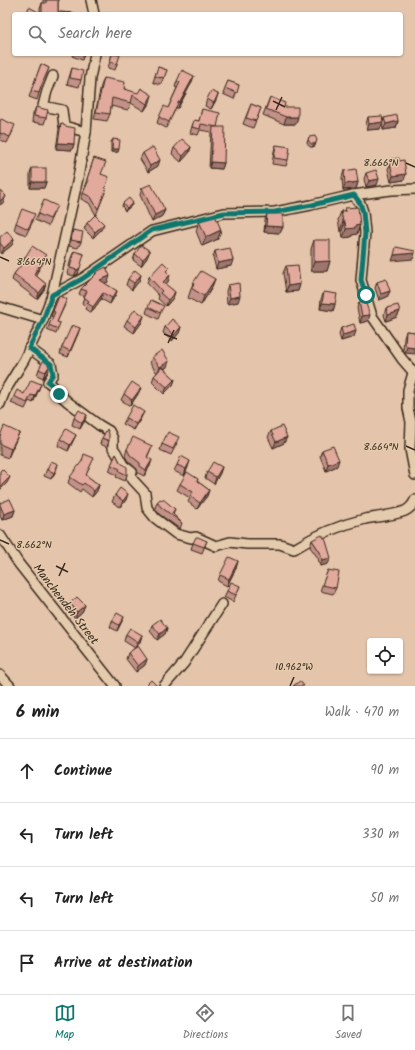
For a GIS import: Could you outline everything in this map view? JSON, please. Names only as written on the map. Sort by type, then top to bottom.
[{"type":"street","points":[[91,0],[94,12]]},
{"type":"street","points":[[0,404],[5,392],[24,360],[43,320],[52,295],[78,178],[86,132],[90,78],[95,56]]},
{"type":"street","points":[[53,76],[43,106],[62,110],[64,126],[86,132]]},
{"type":"street","points":[[52,295],[82,279],[152,230],[224,213],[275,212],[354,195],[391,190],[415,189]]},
{"type":"street","points":[[354,195],[360,203],[363,212],[365,233],[361,280],[372,316],[381,331],[414,374],[408,390],[408,408],[411,422],[410,449],[415,475]]},
{"type":"street","points":[[0,307],[43,320]]},
{"type":"street","points":[[29,348],[51,364],[53,374],[48,382],[59,394],[109,431],[113,439],[113,448],[123,465],[132,472],[130,475],[133,480],[145,493],[147,508],[155,518],[176,534],[191,538],[196,537],[216,546],[230,542],[247,544],[280,544],[294,549],[309,539],[328,531],[363,520],[405,511],[413,504],[415,500]]},
{"type":"street","name":"Manchendeh Street","points":[[0,535],[20,564],[115,686]]},
{"type":"street","points":[[164,686],[184,663],[222,604]]},
{"type":"street","points":[[0,675],[10,686]]},
{"type":"building","points":[[46,0],[58,0],[58,12],[42,12],[42,3],[46,3]]},
{"type":"building","points":[[29,7],[38,12],[27,12]]},
{"type":"building","points":[[112,56],[120,56],[117,64],[110,62]]},
{"type":"building","points":[[41,64],[49,68],[39,93],[31,91]]},
{"type":"building","points":[[158,67],[167,70],[164,78],[155,76]]},
{"type":"building","points":[[72,68],[83,71],[81,80],[70,78]]},
{"type":"building","points":[[182,70],[194,76],[180,102],[179,101],[169,122],[159,117],[164,106],[168,108],[180,82],[177,81]]},
{"type":"building","points":[[104,78],[125,82],[124,89],[138,93],[141,88],[152,95],[147,104],[133,95],[131,103],[112,98],[110,114],[96,112]]},
{"type":"building","points":[[228,81],[239,85],[237,93],[225,88]]},
{"type":"building","points":[[211,91],[218,94],[214,103],[207,99]]},
{"type":"building","points":[[270,97],[285,103],[284,107],[298,107],[298,117],[286,117],[266,109]]},
{"type":"building","points":[[251,104],[261,108],[256,121],[246,118]]},
{"type":"building","points":[[36,107],[48,110],[46,118],[34,116]]},
{"type":"building","points":[[202,109],[220,113],[217,127],[201,124],[200,129],[192,127],[194,120],[199,121]]},
{"type":"building","points":[[397,115],[398,121],[386,124],[384,118]]},
{"type":"building","points":[[382,116],[383,122],[369,124],[368,117]]},
{"type":"building","points":[[1,119],[15,125],[10,137],[0,133]]},
{"type":"building","points":[[61,123],[65,126],[75,128],[74,144],[58,143]]},
{"type":"building","points":[[213,127],[225,127],[224,163],[211,162]]},
{"type":"building","points":[[315,136],[317,140],[316,143],[311,144],[308,140],[309,137]]},
{"type":"building","points":[[113,139],[120,140],[119,149],[112,149]]},
{"type":"building","points":[[182,139],[191,147],[183,156],[174,148]]},
{"type":"building","points":[[276,145],[290,147],[288,160],[274,158]]},
{"type":"building","points":[[153,147],[160,160],[150,166],[143,153]]},
{"type":"building","points":[[94,158],[106,162],[101,174],[109,177],[106,190],[98,209],[91,197],[83,193],[89,180],[87,179]]},
{"type":"building","points":[[399,158],[399,161],[404,160],[406,174],[393,176],[390,163],[393,162],[392,159]]},
{"type":"building","points":[[32,168],[46,168],[46,182],[32,182]]},
{"type":"building","points":[[356,169],[358,182],[345,184],[344,171]]},
{"type":"building","points":[[376,170],[379,179],[369,181],[366,173]]},
{"type":"building","points":[[151,184],[165,210],[155,215],[142,188]]},
{"type":"building","points":[[0,190],[6,196],[0,201]]},
{"type":"building","points":[[129,198],[133,203],[127,208],[123,203]]},
{"type":"building","points":[[44,200],[57,206],[50,219],[38,214]]},
{"type":"building","points":[[358,207],[360,225],[355,226],[355,228],[346,229],[341,211],[346,211],[345,208]]},
{"type":"building","points":[[22,209],[35,214],[28,229],[16,223]]},
{"type":"building","points":[[267,213],[283,214],[283,227],[266,226]]},
{"type":"building","points":[[95,215],[104,224],[95,232],[87,223]]},
{"type":"building","points":[[215,215],[221,230],[206,237],[199,221]]},
{"type":"building","points":[[73,230],[83,232],[81,242],[71,240]]},
{"type":"building","points":[[7,231],[14,239],[4,248],[0,243],[0,237]]},
{"type":"building","points":[[314,240],[330,240],[330,261],[314,262]]},
{"type":"building","points":[[141,245],[150,251],[143,260],[135,254]]},
{"type":"building","points":[[32,246],[46,255],[34,274],[46,284],[39,293],[14,274],[25,260],[24,259]]},
{"type":"building","points":[[396,247],[415,251],[415,253],[394,255]]},
{"type":"building","points":[[230,248],[233,260],[218,263],[215,251]]},
{"type":"building","points":[[74,251],[84,254],[80,268],[77,270],[70,268]]},
{"type":"building","points":[[163,262],[169,268],[166,271],[170,275],[163,282],[175,292],[168,300],[160,293],[162,291],[149,277]]},
{"type":"building","points":[[298,265],[300,284],[288,286],[286,266]]},
{"type":"building","points":[[106,267],[110,276],[100,280],[117,291],[112,298],[103,293],[93,307],[87,303],[89,301],[84,297],[87,291],[81,289],[96,274],[96,272]]},
{"type":"building","points":[[135,270],[141,275],[134,283],[128,279]]},
{"type":"building","points":[[201,271],[215,279],[204,296],[191,288]]},
{"type":"building","points":[[386,279],[390,291],[381,294],[377,282]]},
{"type":"building","points":[[239,283],[240,296],[230,298],[228,285]]},
{"type":"building","points":[[324,292],[337,294],[335,304],[322,303]]},
{"type":"building","points":[[59,296],[67,299],[57,322],[60,323],[58,329],[49,325],[55,312],[53,311]]},
{"type":"building","points":[[151,300],[164,306],[160,313],[148,307]]},
{"type":"building","points":[[365,301],[370,315],[362,316],[359,302]]},
{"type":"building","points":[[398,305],[400,311],[388,315],[386,308]]},
{"type":"building","points":[[135,309],[144,316],[136,327],[127,320]]},
{"type":"building","points":[[172,319],[181,327],[174,335],[165,327]]},
{"type":"building","points":[[354,324],[356,331],[343,335],[341,328]]},
{"type":"building","points":[[72,325],[80,328],[70,351],[62,347]]},
{"type":"building","points":[[406,331],[415,332],[415,348],[407,347],[405,344]]},
{"type":"building","points":[[162,350],[169,361],[160,367],[152,357]]},
{"type":"building","points":[[44,359],[48,361],[49,367],[45,372],[39,369]]},
{"type":"building","points":[[162,367],[175,379],[167,387],[154,376]]},
{"type":"building","points":[[31,380],[41,384],[35,396],[31,395],[27,403],[14,396],[17,390],[24,394]]},
{"type":"building","points":[[132,382],[141,388],[132,400],[124,394]]},
{"type":"building","points":[[133,405],[144,412],[136,424],[126,418]]},
{"type":"building","points":[[79,410],[87,415],[82,423],[74,418]]},
{"type":"building","points":[[4,426],[19,433],[11,449],[0,444],[0,436]]},
{"type":"building","points":[[282,426],[287,437],[276,442],[271,431]]},
{"type":"building","points":[[66,429],[76,435],[70,445],[60,439]]},
{"type":"building","points":[[107,429],[109,434],[109,441],[102,438]]},
{"type":"building","points":[[168,432],[179,437],[173,449],[162,444]]},
{"type":"building","points":[[133,437],[152,446],[147,457],[152,460],[146,470],[130,455],[127,449]]},
{"type":"building","points":[[333,446],[339,460],[328,464],[322,450]]},
{"type":"building","points":[[84,454],[94,458],[86,475],[99,485],[94,491],[84,483],[82,485],[70,477],[82,461]]},
{"type":"building","points":[[116,454],[120,462],[127,467],[127,475],[119,471],[120,469],[111,465]]},
{"type":"building","points":[[181,456],[190,461],[186,469],[177,465]]},
{"type":"building","points":[[51,461],[58,464],[54,473],[47,469]]},
{"type":"building","points":[[213,462],[222,467],[216,477],[207,472]]},
{"type":"building","points":[[2,469],[10,477],[1,486],[0,471]]},
{"type":"building","points":[[187,472],[198,479],[197,481],[209,490],[200,503],[190,496],[193,492],[180,484]]},
{"type":"building","points":[[120,488],[128,494],[123,501],[115,495]]},
{"type":"building","points":[[10,499],[15,510],[4,514],[0,503]]},
{"type":"building","points":[[160,499],[163,499],[175,509],[172,513],[182,523],[161,507],[157,502]]},
{"type":"building","points":[[322,535],[326,541],[331,558],[322,560],[320,552],[312,540]]},
{"type":"building","points":[[196,537],[207,541],[204,547],[193,543]]},
{"type":"building","points":[[229,557],[238,561],[229,579],[220,575]]},
{"type":"building","points":[[328,570],[339,572],[336,588],[322,585]]},
{"type":"building","points":[[231,582],[240,586],[236,595],[227,591]]},
{"type":"building","points":[[77,597],[85,605],[77,612],[70,603]]},
{"type":"building","points":[[117,613],[124,617],[119,625],[112,621]]},
{"type":"building","points":[[160,619],[167,628],[160,634],[152,625]]},
{"type":"building","points":[[130,628],[142,635],[138,642],[126,634]]},
{"type":"building","points":[[138,646],[147,659],[138,666],[128,653]]},
{"type":"building","points":[[151,680],[157,686],[146,685]]},
{"type":"building","points":[[300,681],[304,686],[293,686]]},
{"type":"route","points":[[59,394],[48,382],[53,374],[51,364],[29,348],[43,320],[52,295],[82,279],[152,230],[224,213],[275,212],[354,195],[360,203],[363,212],[365,233],[361,280],[366,295]]}]
